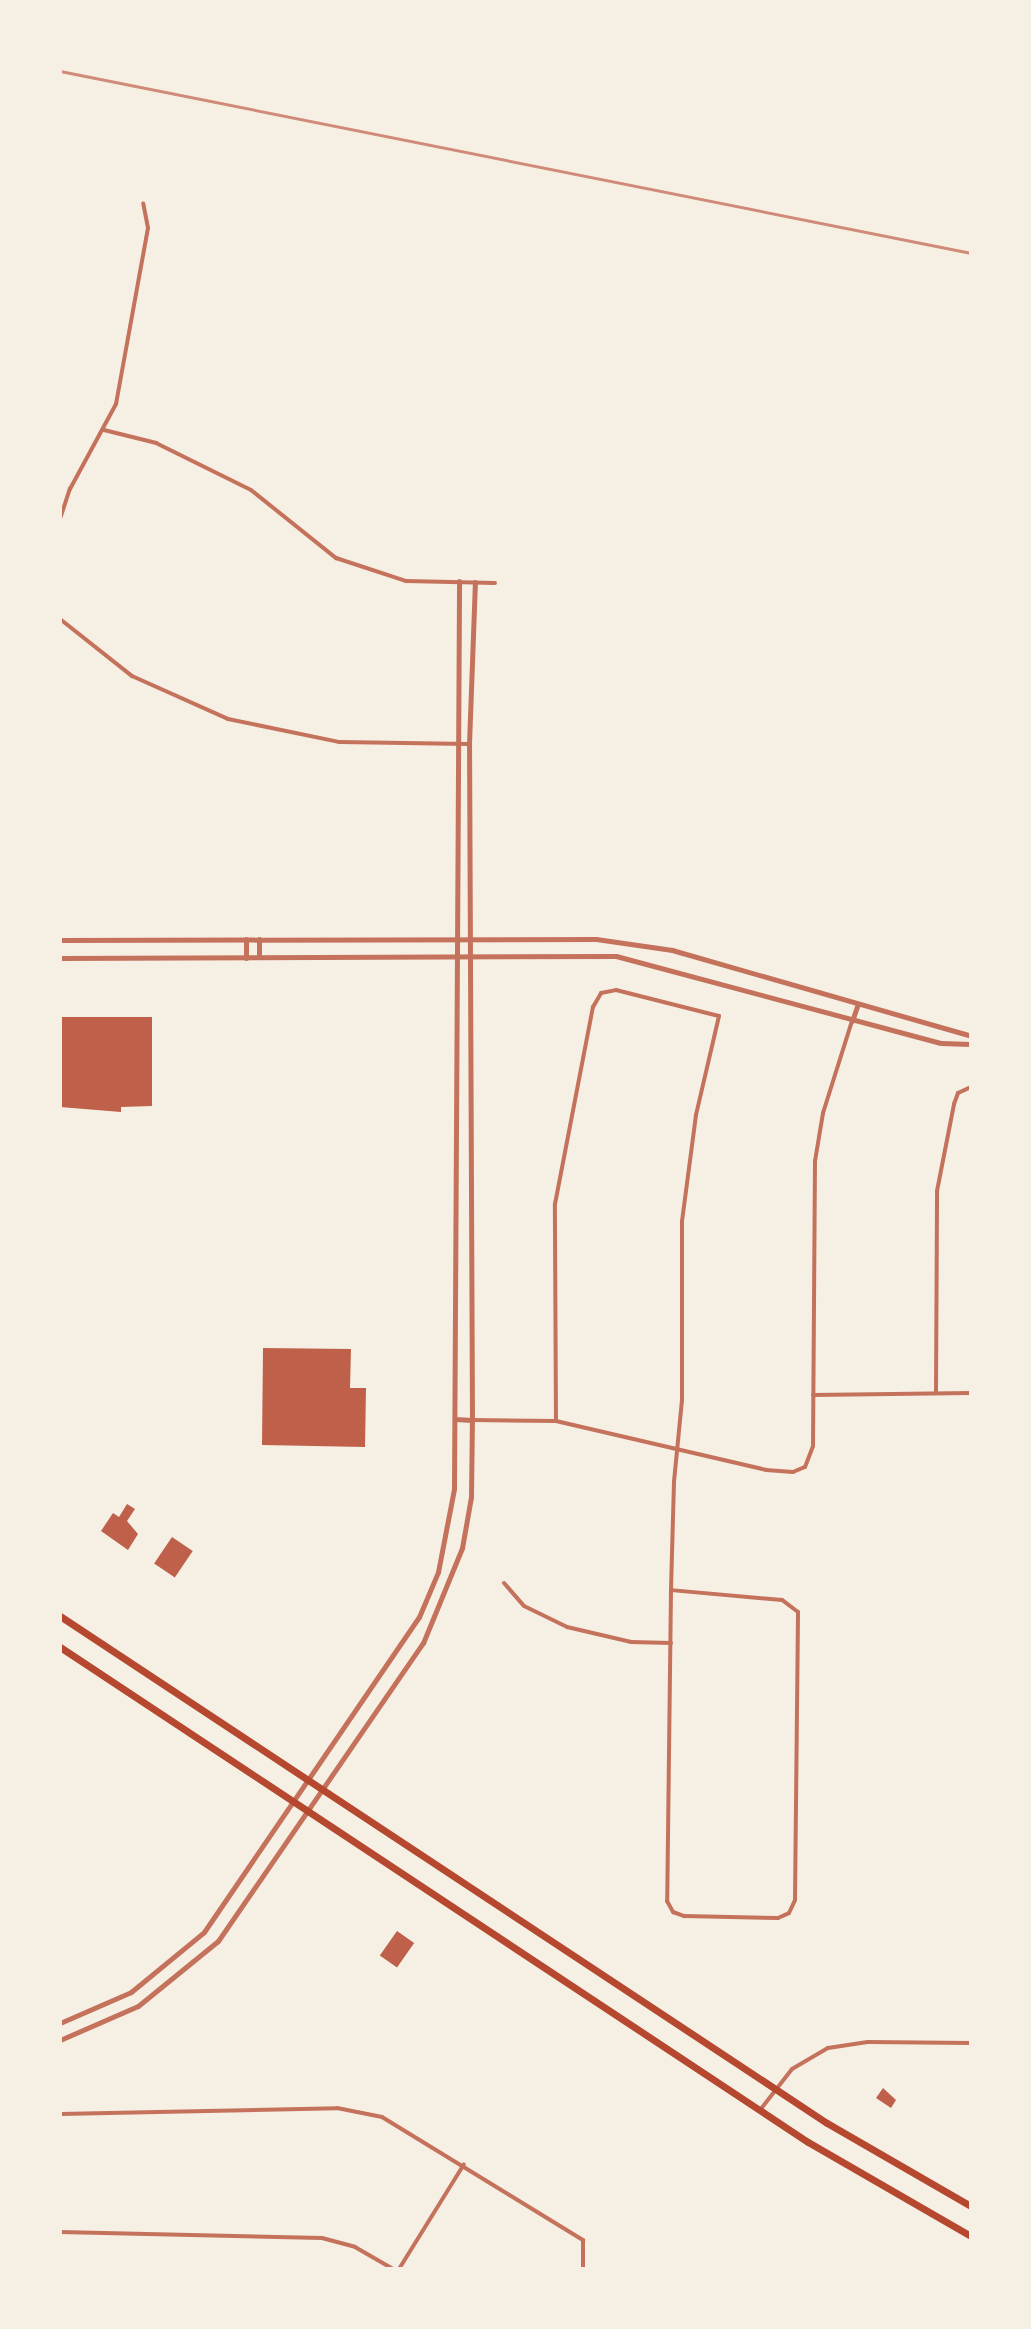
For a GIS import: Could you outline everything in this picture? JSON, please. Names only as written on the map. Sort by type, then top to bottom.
[{"type":"main road","points":[[60,1616],[775,2089],[971,2206]]},
{"type":"main road","points":[[60,1647],[759,2111],[971,2236]]},
{"type":"street","points":[[60,519],[70,489],[116,404],[148,228],[143,203]]},
{"type":"street","points":[[104,430],[156,443],[251,490],[336,558],[406,581],[495,583]]},
{"type":"street","points":[[60,495],[70,489]]},
{"type":"street","points":[[60,2023],[139,1987],[204,1932],[419,1617],[438,1572],[454,1489],[458,1148],[455,744],[459,581]]},
{"type":"street","points":[[60,2040],[123,2015],[196,1963],[233,1921],[438,1612],[462,1548],[471,1497],[469,744],[475,582]]},
{"type":"street","points":[[60,619],[132,676],[228,719],[339,742],[469,744]]},
{"type":"street","points":[[246,939],[246,958]]},
{"type":"street","points":[[259,939],[259,957]]},
{"type":"street","points":[[60,940],[596,939],[672,950],[971,1036]]},
{"type":"street","points":[[60,958],[616,956],[658,963],[852,1021],[941,1043],[971,1044]]},
{"type":"street","points":[[556,1421],[555,1204],[578,1068],[601,993],[616,990],[719,1016],[696,1115],[682,1221],[671,1590],[667,1901],[673,1912],[778,1918],[789,1913],[795,1900],[795,1606],[782,1600],[671,1590]]},
{"type":"street","points":[[455,1419],[556,1421],[766,1470],[793,1472],[805,1467],[813,1446],[815,1161],[823,1113],[858,1004]]},
{"type":"street","points":[[936,1393],[937,1191],[950,1118],[964,1088],[971,1087]]},
{"type":"street","points":[[458,1148],[469,1147]]},
{"type":"street","points":[[813,1395],[971,1393]]},
{"type":"street","points":[[504,1583],[524,1606],[567,1627],[631,1642],[671,1643]]},
{"type":"street","points":[[759,2111],[803,2060],[838,2045],[971,2043]]},
{"type":"street","points":[[60,2114],[337,2108],[382,2117],[464,2164],[583,2240],[583,2269]]},
{"type":"street","points":[[399,2269],[464,2164]]},
{"type":"street","points":[[60,2232],[322,2238],[355,2247],[393,2269]]},
{"type":"building","points":[[60,1017],[152,1017],[152,1106],[121,1107],[121,1112],[60,1107]]},
{"type":"building","points":[[263,1348],[351,1349],[350,1388],[366,1388],[365,1447],[262,1445]]},
{"type":"building","points":[[127,1504],[135,1509],[127,1521],[138,1534],[128,1550],[101,1531],[113,1513],[119,1517]]},
{"type":"building","points":[[172,1537],[193,1551],[175,1578],[154,1564]]},
{"type":"building","points":[[397,1931],[414,1943],[397,1968],[380,1956]]},
{"type":"building","points":[[883,2088],[896,2100],[891,2108],[876,2098]]},
{"type":"railway","points":[[60,71],[971,253]]}]
